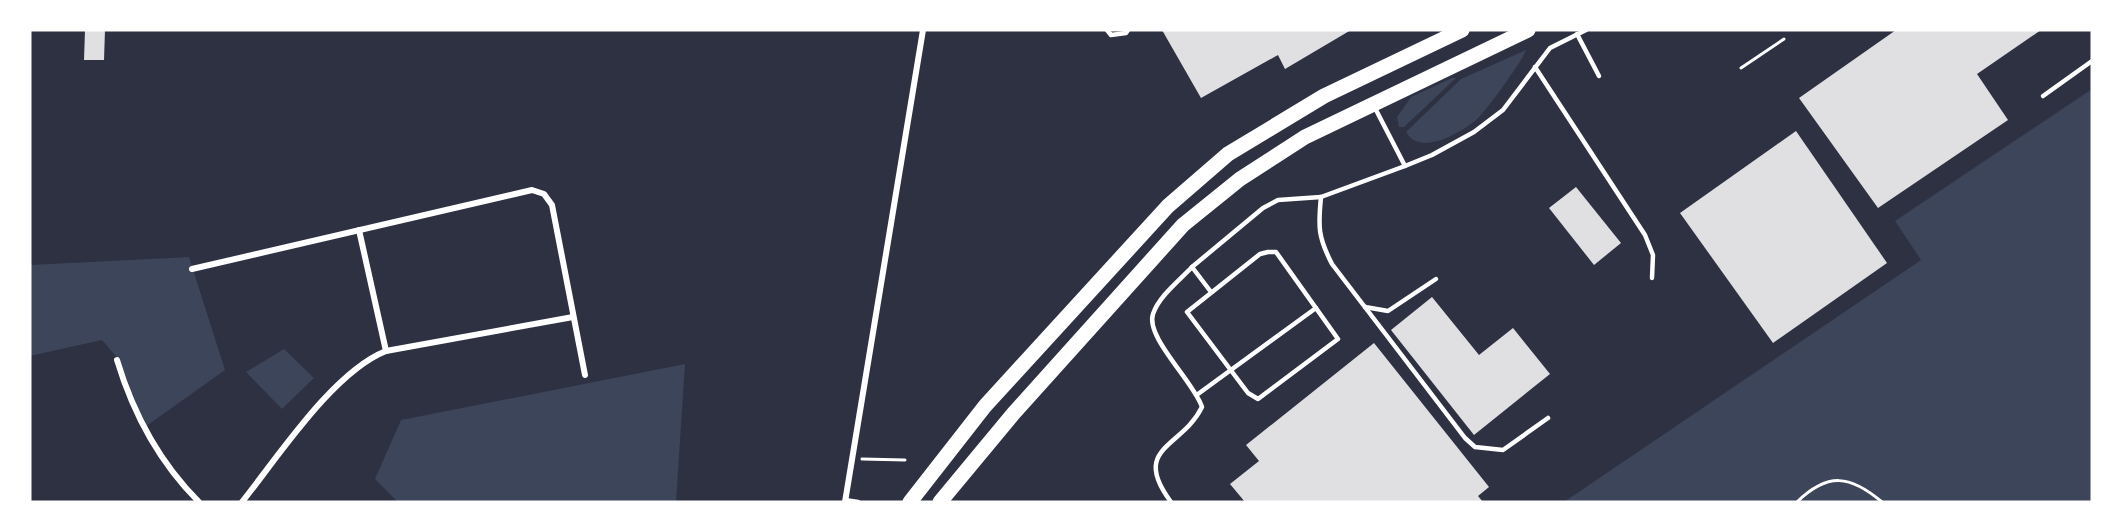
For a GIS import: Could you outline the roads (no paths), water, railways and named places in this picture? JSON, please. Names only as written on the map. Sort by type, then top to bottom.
[{"type":"main road","points":[[910,502],[986,406],[1177,199],[1228,154],[1324,96],[1462,30]]},
{"type":"main road","points":[[940,502],[993,437],[1183,225],[1240,179],[1305,136],[1528,30]]},
{"type":"street","points":[[845,501],[923,30]]},
{"type":"street","points":[[192,268],[532,189],[544,194],[552,205],[585,375]]},
{"type":"street","points":[[359,230],[386,351]]},
{"type":"street","points":[[242,502],[341,382],[373,356],[386,351],[573,317]]},
{"type":"street","points":[[117,360],[135,411],[147,435],[199,502]]},
{"type":"lane","points":[[1107,30],[1111,34],[1126,33],[1128,30]]},
{"type":"lane","points":[[1171,502],[1157,484],[1156,465],[1160,451],[1195,420],[1202,407],[1198,394],[1153,330],[1152,316],[1158,304],[1192,267],[1263,208],[1278,200],[1321,197],[1432,155],[1474,132],[1503,110],[1550,48],[1586,30]]},
{"type":"lane","points":[[1577,34],[1599,76]]},
{"type":"lane","points":[[2043,96],[2092,61]]},
{"type":"lane","points":[[1535,67],[1645,235],[1653,255],[1652,278]]},
{"type":"lane","points":[[1372,104],[1405,166]]},
{"type":"lane","points":[[1321,197],[1318,230],[1321,243],[1332,264],[1465,438],[1475,447],[1503,450],[1548,418]]},
{"type":"lane","points":[[1276,252],[1338,339],[1258,399],[1248,393],[1187,312],[1211,292],[1260,254],[1276,252]]},
{"type":"lane","points":[[1192,267],[1211,292]]},
{"type":"lane","points":[[1365,307],[1388,310],[1436,279]]},
{"type":"lane","points":[[1198,394],[1316,308]]},
{"type":"lane","points":[[845,501],[858,502]]}]
